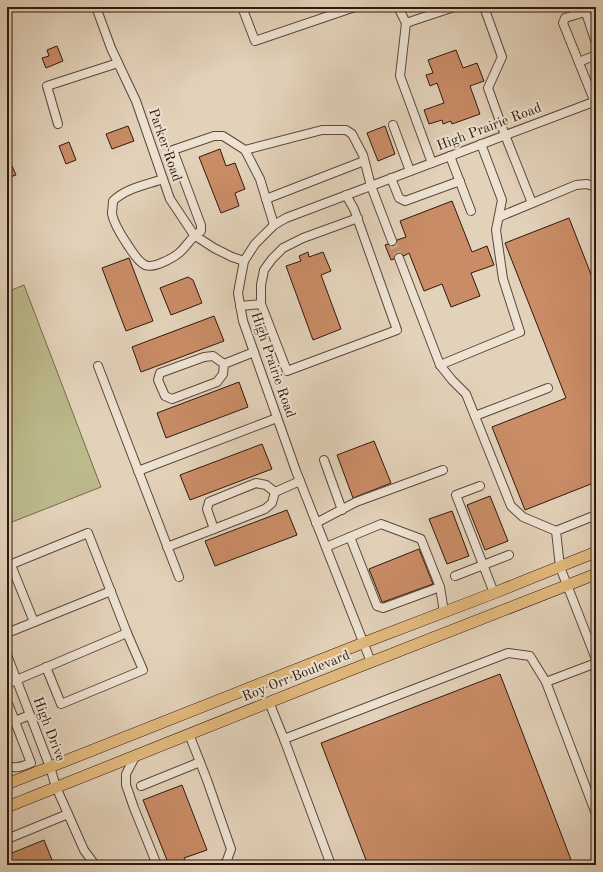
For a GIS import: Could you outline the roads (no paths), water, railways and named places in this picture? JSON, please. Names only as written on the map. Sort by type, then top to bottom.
[{"type":"main road","name":"Roy Orr Boulevard","points":[[7,784],[363,643],[494,594],[596,552]]},
{"type":"main road","name":"Roy Orr Boulevard","points":[[7,807],[269,702],[596,574]]},
{"type":"street","name":"Parker Road","points":[[96,7],[111,48],[136,101],[170,199],[194,235],[232,258],[244,261]]},
{"type":"street","points":[[242,7],[255,41],[341,9],[355,7]]},
{"type":"street","points":[[398,7],[406,23],[400,76],[432,163]]},
{"type":"street","points":[[406,23],[454,7]]},
{"type":"street","points":[[484,7],[502,57],[488,88],[532,203]]},
{"type":"street","points":[[596,43],[588,16],[585,12],[565,18],[563,23],[596,102]]},
{"type":"street","points":[[579,62],[596,55]]},
{"type":"street","points":[[58,124],[47,86],[118,63]]},
{"type":"street","name":"High Prairie Road","points":[[371,662],[300,481],[243,321],[238,293],[244,261],[255,244],[274,225],[286,218],[596,102]]},
{"type":"street","points":[[393,125],[410,171]]},
{"type":"street","points":[[244,150],[322,130],[346,130],[352,134],[362,155],[371,186],[392,241]]},
{"type":"street","points":[[163,179],[126,192],[113,201],[112,213],[116,224],[138,260],[145,265],[148,266],[159,264],[167,260],[178,253],[194,235],[200,231],[200,225],[173,150],[214,136],[223,136],[244,150],[260,179],[274,225]]},
{"type":"street","points":[[440,364],[520,332],[503,279],[496,230],[502,200],[481,144]]},
{"type":"street","points":[[450,156],[471,211]]},
{"type":"street","points":[[266,199],[364,161]]},
{"type":"street","points":[[391,178],[399,198],[405,201],[460,181]]},
{"type":"street","points":[[499,217],[576,185],[586,184],[596,188]]},
{"type":"street","points":[[346,195],[358,218],[397,330],[287,371],[261,304],[261,285],[264,270],[283,248],[303,238],[358,218]]},
{"type":"street","points":[[399,258],[440,364],[452,380],[466,394],[511,506],[523,518],[556,530],[596,515]]},
{"type":"street","points":[[240,306],[261,304]]},
{"type":"street","points":[[224,364],[254,352]]},
{"type":"street","points":[[213,356],[224,364],[223,374],[217,382],[172,399],[165,396],[158,380],[160,373],[204,357],[213,356]]},
{"type":"street","points":[[98,366],[179,577]]},
{"type":"street","points":[[475,416],[548,388]]},
{"type":"street","points":[[138,471],[277,418]]},
{"type":"street","points":[[324,460],[342,510]]},
{"type":"street","points":[[316,523],[356,502],[442,470]]},
{"type":"street","points":[[274,492],[300,481]]},
{"type":"street","points":[[214,529],[206,509],[209,502],[256,483],[266,484],[274,492]]},
{"type":"street","points":[[480,486],[456,495],[494,594]]},
{"type":"street","points":[[168,547],[265,510],[272,503],[274,492]]},
{"type":"street","points":[[326,547],[381,524],[421,539],[440,587],[444,612]]},
{"type":"street","points":[[556,530],[560,567],[596,659]]},
{"type":"street","points":[[34,622],[9,566],[88,533],[143,670],[61,704],[46,667]]},
{"type":"street","points":[[350,537],[377,606],[383,608],[440,587]]},
{"type":"street","points":[[455,576],[509,555]]},
{"type":"street","points":[[7,633],[112,591]]},
{"type":"street","points":[[7,684],[127,633]]},
{"type":"street","points":[[284,739],[508,653],[530,656],[546,682],[596,814]]},
{"type":"street","name":"High Drive","points":[[7,655],[50,767],[56,787],[84,850],[95,865]]},
{"type":"street","points":[[546,682],[596,663]]},
{"type":"street","points":[[269,702],[331,865]]},
{"type":"street","points":[[7,704],[31,763],[14,768],[8,766],[7,763]]},
{"type":"street","points":[[15,722],[30,715]]},
{"type":"street","points":[[189,734],[231,849],[226,863],[220,865]]},
{"type":"street","points":[[136,755],[126,774],[126,785],[157,865]]},
{"type":"street","points":[[141,786],[200,762]]},
{"type":"street","points":[[7,839],[68,814]]},
{"type":"tunnel","points":[[392,241],[399,258]]}]
